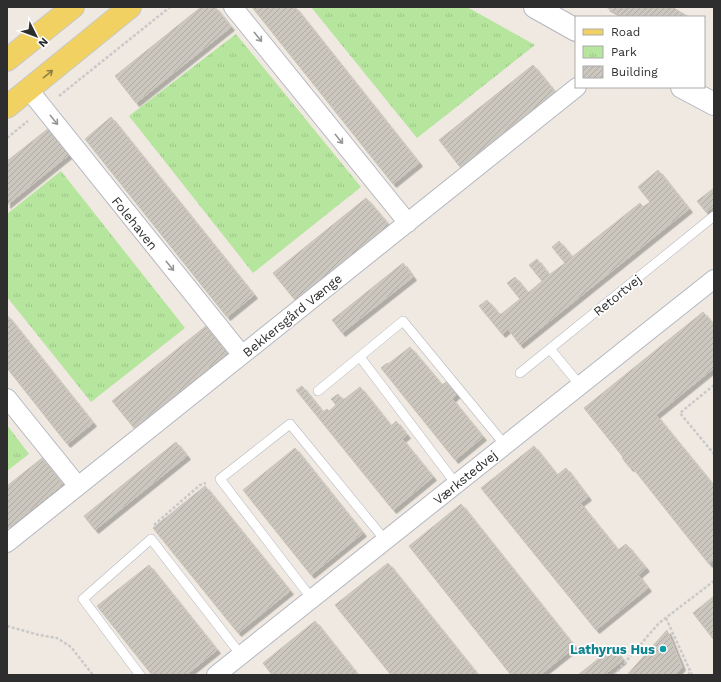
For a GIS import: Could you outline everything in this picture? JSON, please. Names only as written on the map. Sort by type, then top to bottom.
[{"type":"main road","points":[[7,60],[73,7]]},
{"type":"main road","points":[[7,107],[130,7]]},
{"type":"street","points":[[233,7],[408,223]]},
{"type":"street","points":[[535,7],[575,29]]},
{"type":"street","name":"Bekkersgård Vænge","points":[[7,543],[576,88]]},
{"type":"street","points":[[684,88],[714,104]]},
{"type":"street","name":"Folehaven","points":[[29,90],[242,356]]},
{"type":"street","name":"Værkstedvej","points":[[216,675],[714,280]]},
{"type":"street","points":[[7,398],[78,486]]},
{"type":"lane","name":"Retortvej","points":[[520,373],[714,216]]},
{"type":"lane","points":[[318,391],[404,321],[505,445]]},
{"type":"lane","points":[[550,349],[580,385]]},
{"type":"lane","points":[[360,357],[456,484]]},
{"type":"lane","points":[[312,599],[220,479],[290,424],[385,540]]},
{"type":"lane","points":[[140,675],[83,598],[151,539],[241,655]]},
{"type":"path","points":[[7,138],[170,7]]},
{"type":"path","points":[[714,385],[680,413],[714,454]]},
{"type":"path","points":[[151,539],[148,531],[200,485],[220,479]]},
{"type":"path","points":[[614,675],[659,624],[714,582]]},
{"type":"path","points":[[666,618],[691,673],[688,675]]},
{"type":"path","points":[[7,626],[39,636],[57,638],[71,647],[93,675]]},
{"type":"green space","points":[[311,7],[467,7],[535,45],[417,138]]},
{"type":"green space","points":[[236,34],[361,187],[253,273],[129,116]]},
{"type":"green space","points":[[61,171],[185,328],[91,402],[7,297],[7,214]]},
{"type":"green space","points":[[7,425],[29,454],[7,471]]},
{"type":"building","points":[[201,7],[215,7],[231,27],[136,103],[115,76]]},
{"type":"building","points":[[252,7],[295,7],[419,163],[393,184]]},
{"type":"building","points":[[606,7],[672,7],[687,16],[622,16]]},
{"type":"building","points":[[533,65],[555,92],[460,167],[439,140]]},
{"type":"building","points":[[111,117],[254,295],[227,317],[85,139]]},
{"type":"building","points":[[49,128],[70,154],[7,205],[7,161]]},
{"type":"building","points":[[658,170],[689,209],[520,345],[508,329],[502,334],[479,306],[487,300],[500,315],[520,299],[507,283],[515,277],[528,293],[542,281],[529,265],[537,259],[549,275],[565,263],[552,247],[559,241],[572,257],[640,203],[643,207],[650,202],[638,187]]},
{"type":"building","points":[[714,188],[714,206],[706,212],[697,201]]},
{"type":"building","points":[[366,198],[389,225],[295,300],[273,273]]},
{"type":"building","points":[[403,263],[413,277],[342,333],[332,320]]},
{"type":"building","points":[[703,312],[714,325],[714,368],[656,415],[714,486],[714,558],[709,564],[632,467],[630,468],[584,408]]},
{"type":"building","points":[[7,315],[93,423],[67,444],[7,368]]},
{"type":"building","points":[[206,326],[227,353],[134,428],[112,401]]},
{"type":"building","points":[[410,347],[442,385],[446,382],[457,394],[452,399],[483,437],[455,460],[381,368]]},
{"type":"building","points":[[302,386],[323,412],[327,409],[329,411],[336,405],[331,399],[338,394],[343,400],[360,387],[391,426],[396,421],[407,435],[402,439],[433,477],[393,510],[296,390]]},
{"type":"building","points":[[176,442],[187,456],[95,530],[84,516]]},
{"type":"building","points":[[534,446],[557,475],[566,468],[588,497],[580,503],[618,550],[626,544],[646,568],[638,575],[648,588],[596,630],[481,488]]},
{"type":"building","points":[[295,448],[363,533],[311,575],[243,490]]},
{"type":"building","points":[[42,458],[63,484],[7,529],[7,486]]},
{"type":"building","points":[[205,486],[290,591],[238,633],[153,528]]},
{"type":"building","points":[[461,504],[575,647],[540,675],[511,675],[409,546]]},
{"type":"building","points":[[388,563],[478,675],[391,675],[335,605]]},
{"type":"building","points":[[149,565],[217,650],[186,675],[152,675],[97,606]]},
{"type":"building","points":[[714,596],[714,640],[693,613]]},
{"type":"building","points":[[315,621],[358,675],[272,675],[263,663]]},
{"type":"building","name":"Lathyrus Hus","points":[[667,630],[682,667],[675,675],[627,675]]},
{"type":"building","points":[[613,647],[623,660],[604,675],[578,675]]},
{"type":"place","name":"Lathyrus Hus","points":[[663,649]]}]
